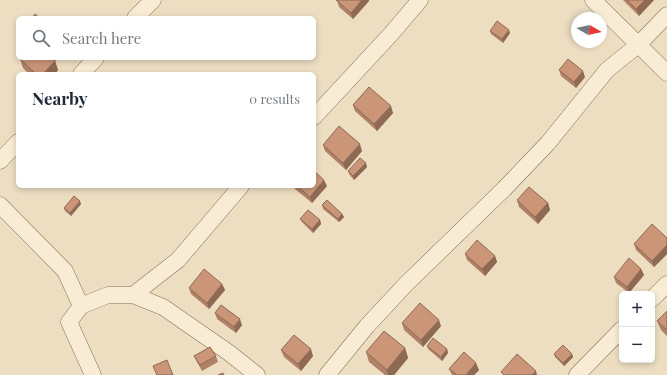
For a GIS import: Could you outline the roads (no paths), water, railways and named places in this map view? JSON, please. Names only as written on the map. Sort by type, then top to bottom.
[{"type":"street","points":[[136,16],[153,0]]},
{"type":"street","points":[[316,115],[392,34],[420,0]]},
{"type":"street","points":[[593,0],[667,73]]},
{"type":"street","points":[[327,375],[367,326],[406,284],[548,144],[607,70],[638,45],[667,15]]},
{"type":"street","points":[[83,72],[94,60]]},
{"type":"street","points":[[0,161],[16,144]]},
{"type":"street","points":[[133,295],[178,260],[239,188]]},
{"type":"street","points":[[0,205],[65,271],[81,306]]},
{"type":"street","points":[[655,296],[667,284]]},
{"type":"street","points":[[93,375],[69,322],[81,306],[108,295],[133,295],[163,307],[228,352],[257,375]]},
{"type":"street","points":[[577,375],[619,332]]}]
